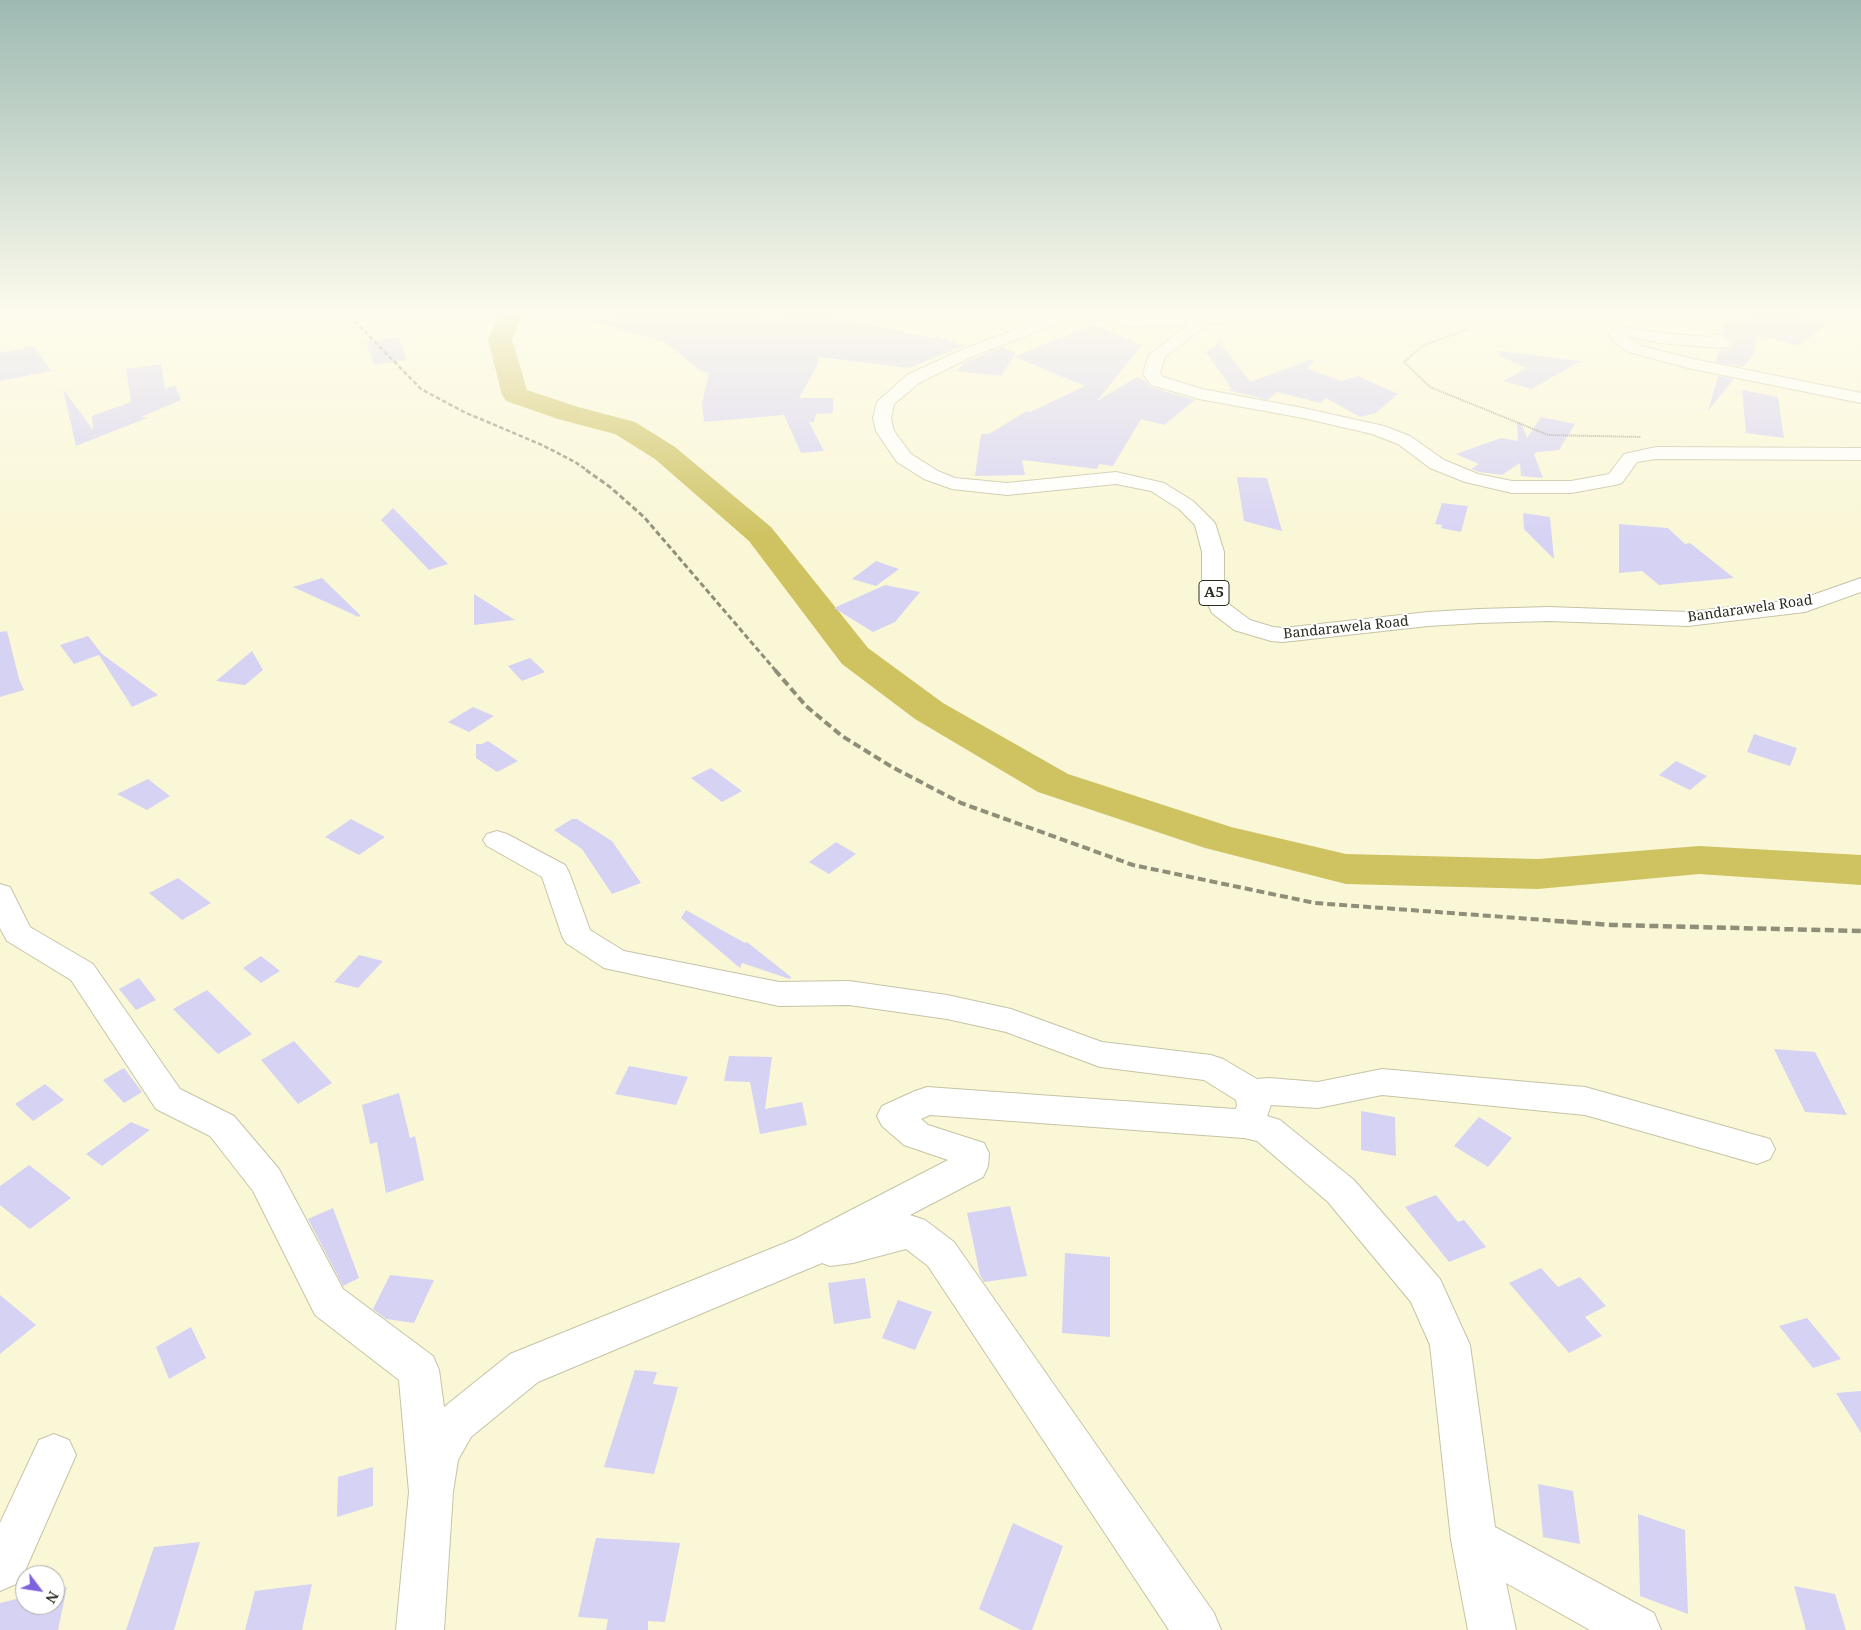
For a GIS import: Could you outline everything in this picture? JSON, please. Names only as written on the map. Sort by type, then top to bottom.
[{"type":"main road","name":"Bandarawela Road","points":[[904,387],[886,402],[882,418],[885,431],[904,458],[931,475],[952,483],[1007,488],[1081,483],[1116,478],[1157,487],[1186,505],[1206,524],[1213,552],[1213,592],[1220,608],[1242,625],[1271,634],[1283,636],[1428,619],[1479,616],[1549,614],[1688,619],[1805,605],[1861,585]]},
{"type":"main road","points":[[1177,387],[1199,394],[1303,413],[1378,430],[1404,440],[1437,464],[1472,478],[1512,487],[1571,487],[1614,479],[1631,458],[1656,453],[1861,454]]},
{"type":"main road","points":[[1807,387],[1861,398]]},
{"type":"main road","points":[[497,840],[554,872],[577,936],[615,960],[778,994],[849,993],[956,1009],[1011,1021],[1100,1054],[1211,1068],[1268,1130],[1341,1191],[1426,1292],[1450,1345],[1474,1540],[1492,1630]]},
{"type":"main road","points":[[0,894],[18,934],[82,972],[168,1099],[222,1126],[266,1180],[329,1302],[419,1370],[432,1492]]},
{"type":"main road","points":[[420,1630],[437,1454],[456,1423],[524,1368],[808,1251],[970,1166],[971,1153],[916,1135],[894,1116],[927,1101],[1248,1108],[1269,1090],[1318,1095],[1382,1082],[1585,1100],[1757,1149]]},
{"type":"main road","points":[[808,1251],[853,1246],[912,1231],[942,1254],[1198,1630]]},
{"type":"main road","points":[[0,1568],[8,1557],[54,1455]]},
{"type":"main road","points":[[1474,1540],[1637,1630]]},
{"type":"path","points":[[1430,387],[1548,435],[1641,436]]},
{"type":"building","points":[[129,387],[165,387],[165,389],[176,387],[181,400],[141,417],[147,418],[76,446],[63,389],[93,430],[92,416],[131,402]]},
{"type":"building","points":[[706,387],[805,387],[799,398],[833,398],[833,413],[816,414],[814,422],[809,422],[824,451],[801,453],[784,415],[704,422],[702,403]]},
{"type":"building","points":[[1083,387],[1108,387],[1097,401],[1120,387],[1150,387],[1195,400],[1164,425],[1141,419],[1113,466],[1099,464],[1097,469],[1022,460],[1025,475],[975,476],[981,434],[989,434],[1027,411],[1030,412]]},
{"type":"building","points":[[1231,387],[1383,387],[1398,394],[1376,413],[1360,417],[1326,398],[1321,403],[1277,392],[1268,400],[1228,390],[1232,389]]},
{"type":"building","points":[[1715,387],[1727,387],[1708,411]]},
{"type":"building","points":[[1742,390],[1778,397],[1784,438],[1746,433]]},
{"type":"building","points":[[1541,417],[1575,424],[1559,450],[1537,452],[1534,454],[1543,478],[1521,476],[1520,463],[1502,475],[1479,472],[1471,469],[1479,464],[1456,454],[1501,438],[1518,441],[1517,423],[1521,422],[1527,438]]},
{"type":"building","points":[[1237,477],[1267,478],[1282,531],[1244,521]]},
{"type":"building","points":[[1442,503],[1468,506],[1461,532],[1441,528],[1442,525],[1435,524]]},
{"type":"building","points":[[393,508],[448,564],[429,570],[381,520]]},
{"type":"building","points":[[1523,513],[1550,517],[1554,559],[1524,529]]},
{"type":"building","points":[[1619,524],[1668,528],[1685,544],[1690,543],[1734,578],[1659,585],[1642,571],[1619,573]]},
{"type":"building","points":[[876,561],[899,569],[876,586],[852,579]]},
{"type":"building","points":[[322,578],[360,615],[359,617],[293,587]]},
{"type":"building","points":[[885,585],[920,592],[895,622],[873,632],[834,608]]},
{"type":"building","points":[[474,594],[515,620],[474,625]]},
{"type":"building","points":[[7,631],[19,679],[24,690],[0,697],[0,632]]},
{"type":"building","points":[[88,636],[102,654],[158,695],[132,707],[99,655],[74,664],[60,645]]},
{"type":"building","points":[[252,651],[263,670],[245,685],[216,681]]},
{"type":"building","points":[[530,658],[545,672],[522,681],[508,666]]},
{"type":"building","points":[[473,707],[494,716],[469,732],[448,722]]},
{"type":"building","points":[[1754,734],[1797,748],[1790,766],[1747,752]]},
{"type":"building","points":[[488,741],[518,761],[497,772],[476,758],[476,744]]},
{"type":"building","points":[[1676,761],[1707,776],[1690,790],[1659,775]]},
{"type":"building","points":[[711,768],[742,791],[722,802],[691,778]]},
{"type":"building","points":[[148,779],[170,796],[147,810],[117,794]]},
{"type":"building","points":[[351,819],[385,837],[359,855],[325,837]]},
{"type":"building","points":[[572,819],[577,819],[612,841],[641,883],[612,894],[582,849],[554,830]]},
{"type":"building","points":[[836,842],[856,854],[829,874],[809,862]]},
{"type":"building","points":[[178,878],[211,903],[182,920],[149,893]]},
{"type":"building","points":[[686,910],[745,943],[747,942],[791,977],[790,979],[742,963],[740,968],[681,918]]},
{"type":"building","points":[[359,955],[383,961],[358,988],[334,982]]},
{"type":"building","points":[[261,956],[280,971],[261,983],[243,968]]},
{"type":"building","points":[[139,978],[156,1000],[136,1010],[119,989]]},
{"type":"building","points":[[207,990],[252,1034],[218,1054],[173,1009]]},
{"type":"building","points":[[294,1041],[332,1083],[298,1104],[261,1060]]},
{"type":"building","points":[[1774,1049],[1815,1052],[1847,1115],[1805,1112]]},
{"type":"building","points":[[729,1056],[772,1057],[765,1109],[802,1102],[807,1125],[760,1134],[750,1082],[724,1081]]},
{"type":"building","points":[[629,1066],[688,1077],[676,1105],[615,1094]]},
{"type":"building","points":[[124,1068],[142,1092],[124,1103],[103,1080]]},
{"type":"building","points":[[45,1084],[64,1100],[33,1121],[15,1104]]},
{"type":"building","points":[[399,1093],[410,1138],[415,1136],[424,1180],[386,1193],[377,1142],[370,1144],[362,1105]]},
{"type":"building","points":[[1361,1111],[1395,1117],[1396,1156],[1361,1150]]},
{"type":"building","points":[[1479,1117],[1512,1138],[1488,1167],[1454,1146]]},
{"type":"building","points":[[131,1122],[150,1130],[102,1166],[86,1154]]},
{"type":"building","points":[[29,1165],[71,1198],[30,1229],[0,1205],[0,1186]]},
{"type":"building","points":[[1436,1195],[1458,1222],[1464,1220],[1486,1247],[1449,1262],[1405,1207]]},
{"type":"building","points":[[1010,1206],[1027,1276],[984,1282],[980,1275],[967,1213]]},
{"type":"building","points":[[333,1208],[359,1278],[343,1286],[308,1219]]},
{"type":"building","points":[[1065,1253],[1110,1257],[1110,1337],[1062,1333]]},
{"type":"building","points":[[1541,1268],[1558,1287],[1580,1277],[1606,1306],[1585,1317],[1602,1336],[1569,1353],[1509,1283]]},
{"type":"building","points":[[390,1275],[434,1280],[414,1323],[386,1319],[373,1309]]},
{"type":"building","points":[[865,1278],[871,1318],[834,1324],[828,1283]]},
{"type":"building","points":[[0,1295],[36,1325],[0,1354]]},
{"type":"building","points":[[898,1300],[932,1312],[915,1350],[882,1338]]},
{"type":"building","points":[[1807,1318],[1841,1359],[1813,1368],[1779,1326]]},
{"type":"building","points":[[191,1327],[206,1358],[169,1379],[156,1347]]},
{"type":"building","points":[[635,1370],[657,1372],[653,1384],[678,1387],[654,1474],[604,1467]]},
{"type":"building","points":[[1861,1391],[1861,1433],[1836,1393]]},
{"type":"building","points":[[373,1467],[373,1506],[337,1517],[338,1477]]},
{"type":"building","points":[[1538,1484],[1573,1491],[1580,1544],[1543,1537]]},
{"type":"building","points":[[1638,1514],[1685,1530],[1688,1614],[1640,1596]]},
{"type":"building","points":[[1013,1523],[1063,1546],[1032,1630],[1021,1630],[979,1609]]},
{"type":"building","points":[[596,1538],[680,1543],[665,1622],[648,1621],[648,1630],[606,1630],[608,1619],[578,1617]]},
{"type":"building","points":[[200,1542],[174,1630],[126,1630],[154,1547]]},
{"type":"building","points":[[312,1584],[302,1630],[245,1630],[255,1591]]},
{"type":"building","points":[[1794,1586],[1835,1594],[1846,1630],[1806,1630]]},
{"type":"building","points":[[15,1599],[15,1615],[61,1615],[58,1630],[0,1630],[0,1603]]},
{"type":"waterway","points":[[513,387],[515,395],[568,413],[625,428],[665,453],[760,534],[855,656],[929,711],[1053,783],[1220,838],[1346,869],[1538,874],[1699,860],[1861,870]]},
{"type":"railway","points":[[419,387],[464,412],[542,445],[588,471]]},
{"type":"railway","points":[[586,470],[610,487],[644,517],[776,671]]},
{"type":"railway","points":[[775,670],[806,706],[842,736],[892,767],[961,803],[1133,865],[1315,903],[1572,922]]},
{"type":"railway","points":[[1555,921],[1613,925],[1861,931]]}]
